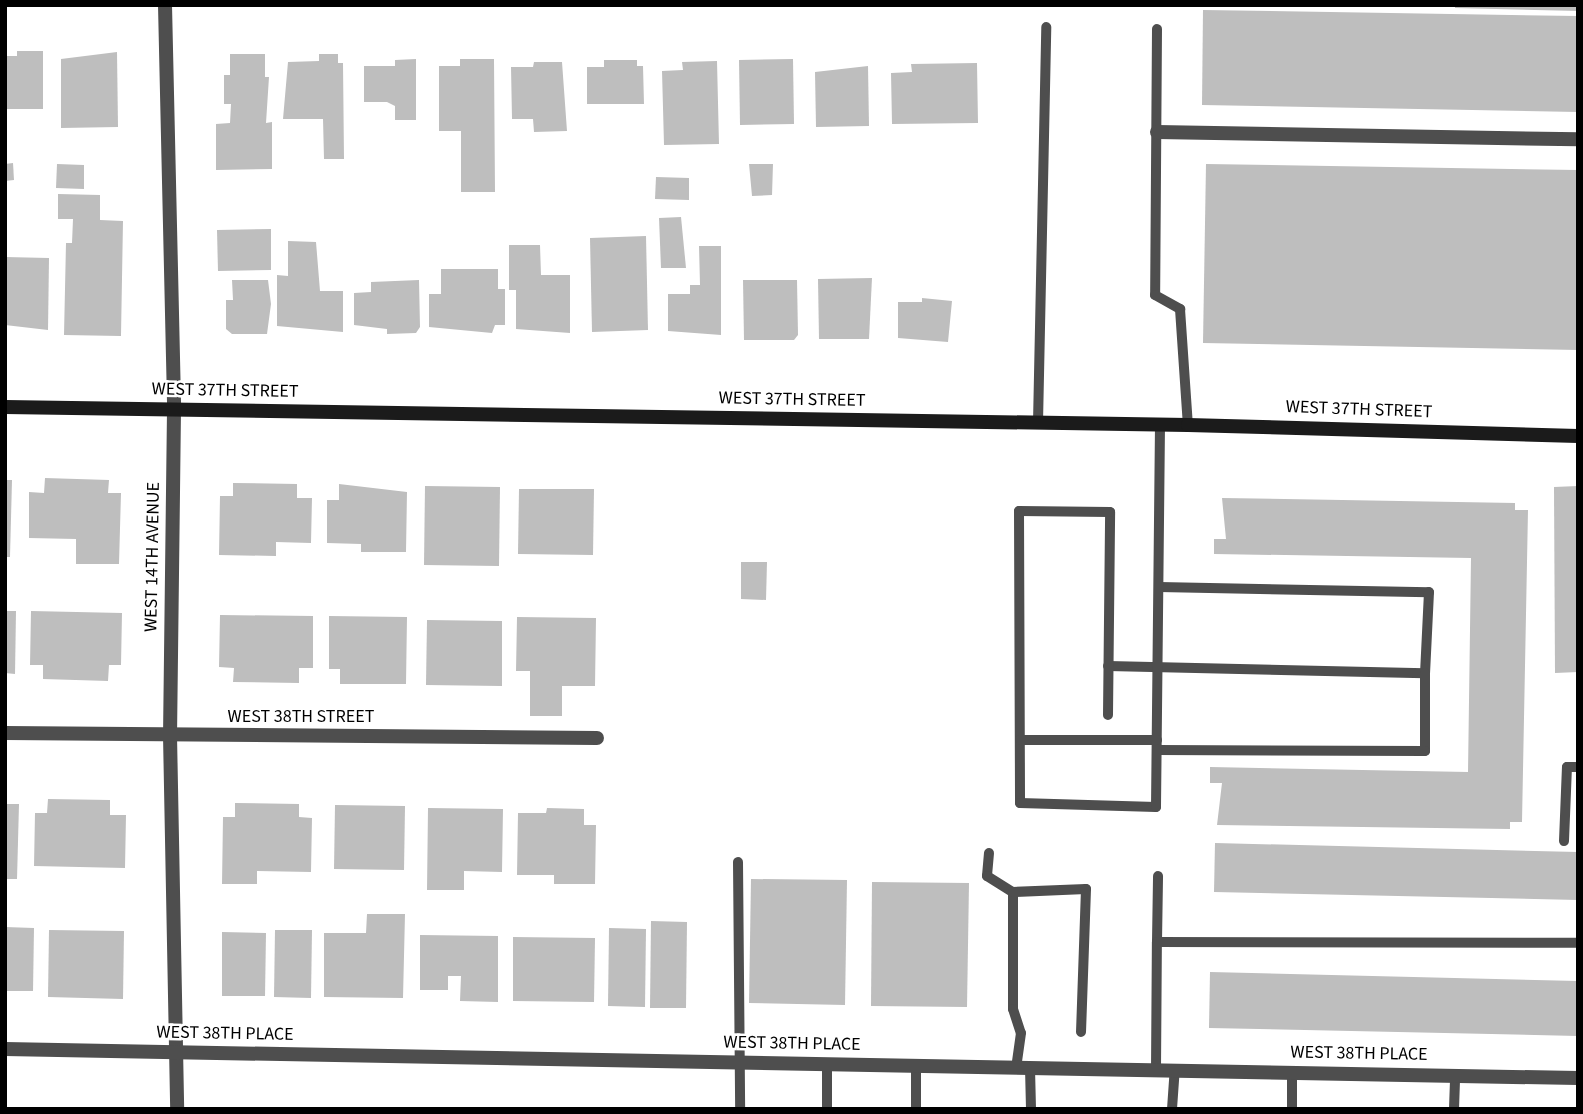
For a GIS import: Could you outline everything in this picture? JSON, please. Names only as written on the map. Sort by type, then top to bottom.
[{"type":"street","name":"WEST 14TH AVENUE","points":[[165,5],[174,410],[170,735],[177,1109]]},
{"type":"street","points":[[1157,132],[1578,139]]},
{"type":"street","name":"WEST 37TH STREET","points":[[5,407],[1160,424],[1578,436]]},
{"type":"street","name":"WEST 38TH STREET","points":[[5,733],[597,738]]},
{"type":"street","name":"WEST 38TH PLACE","points":[[5,1049],[1578,1078]]},
{"type":"lane","points":[[1038,423],[1046,27]]},
{"type":"lane","points":[[1157,29],[1155,295],[1180,309],[1188,425]]},
{"type":"lane","points":[[1108,715],[1110,512],[1019,511],[1020,803],[1156,807],[1160,424]]},
{"type":"lane","points":[[1020,740],[1425,751],[1429,592],[1159,587]]},
{"type":"lane","points":[[1108,666],[1426,673]]},
{"type":"lane","points":[[1564,841],[1567,767],[1578,767]]},
{"type":"lane","points":[[989,853],[987,876],[1013,892],[1086,889],[1081,1032]]},
{"type":"lane","points":[[738,862],[740,1109]]},
{"type":"lane","points":[[1156,1070],[1158,876]]},
{"type":"lane","points":[[1013,892],[1013,1009],[1021,1033],[1023,1068],[1031,1109]]},
{"type":"lane","points":[[1157,942],[1578,943]]},
{"type":"lane","points":[[827,1064],[827,1109]]},
{"type":"lane","points":[[916,1066],[916,1109]]},
{"type":"lane","points":[[1172,1109],[1175,1070]]},
{"type":"lane","points":[[1292,1072],[1292,1109]]},
{"type":"lane","points":[[1454,1109],[1455,1076]]},
{"type":"building","points":[[1455,5],[1578,5],[1578,11],[1455,8]]},
{"type":"building","points":[[1203,10],[1578,16],[1578,112],[1202,105]]},
{"type":"building","points":[[17,51],[43,51],[43,109],[5,109],[5,56],[17,56]]},
{"type":"building","points":[[117,52],[118,127],[61,128],[61,59]]},
{"type":"building","points":[[230,54],[265,54],[265,77],[269,77],[266,123],[272,122],[272,169],[216,170],[216,124],[230,123],[231,104],[224,104],[224,75],[230,75]]},
{"type":"building","points":[[319,54],[338,54],[338,63],[343,63],[344,159],[324,159],[323,119],[283,119],[288,62],[319,61]]},
{"type":"building","points":[[416,59],[416,120],[395,120],[395,106],[387,102],[364,102],[364,66],[395,66],[395,60]]},
{"type":"building","points":[[460,59],[494,59],[495,192],[461,192],[461,131],[439,131],[439,66],[460,66]]},
{"type":"building","points":[[793,59],[794,124],[740,125],[739,60]]},
{"type":"building","points":[[604,60],[637,60],[637,66],[643,66],[644,104],[587,104],[587,67],[604,67]]},
{"type":"building","points":[[717,61],[719,144],[664,145],[662,71],[683,70],[682,62]]},
{"type":"building","points":[[534,62],[562,62],[567,131],[534,132],[533,119],[512,119],[511,67],[533,67]]},
{"type":"building","points":[[977,63],[978,123],[892,124],[891,73],[912,72],[911,64]]},
{"type":"building","points":[[868,66],[869,126],[816,127],[815,72]]},
{"type":"building","points":[[13,163],[14,180],[5,181],[5,164]]},
{"type":"building","points":[[57,164],[84,165],[84,189],[56,188]]},
{"type":"building","points":[[749,164],[773,164],[772,195],[752,196]]},
{"type":"building","points":[[1206,164],[1578,170],[1578,350],[1203,343]]},
{"type":"building","points":[[656,177],[689,178],[689,200],[655,199]]},
{"type":"building","points":[[58,194],[100,195],[100,220],[123,221],[121,336],[64,335],[66,243],[72,243],[73,219],[58,219]]},
{"type":"building","points":[[681,217],[686,268],[661,268],[659,218]]},
{"type":"building","points":[[271,229],[271,270],[218,271],[217,230]]},
{"type":"building","points":[[646,236],[648,330],[592,332],[590,238]]},
{"type":"building","points":[[288,241],[316,242],[320,291],[343,291],[343,332],[277,326],[277,275],[288,276]]},
{"type":"building","points":[[509,245],[540,245],[541,275],[570,275],[570,333],[516,329],[516,290],[509,290]]},
{"type":"building","points":[[699,246],[721,246],[721,335],[668,331],[668,294],[690,294],[690,285],[700,285]]},
{"type":"building","points":[[5,257],[49,258],[48,330],[5,325]]},
{"type":"building","points":[[441,269],[498,269],[498,289],[505,289],[505,325],[495,325],[492,333],[429,327],[429,294],[441,294]]},
{"type":"building","points":[[872,278],[869,339],[819,339],[818,279]]},
{"type":"building","points":[[232,280],[268,280],[271,304],[267,334],[232,334],[226,329],[226,300],[233,300]]},
{"type":"building","points":[[419,280],[420,327],[416,333],[387,334],[387,329],[354,325],[354,293],[371,292],[371,282]]},
{"type":"building","points":[[743,280],[797,280],[798,335],[794,340],[744,340]]},
{"type":"building","points":[[922,298],[952,301],[948,342],[898,338],[898,302],[922,302]]},
{"type":"building","points":[[45,478],[109,480],[108,493],[121,493],[119,564],[76,564],[76,539],[29,538],[29,492],[44,493]]},
{"type":"building","points":[[5,480],[12,480],[10,557],[5,557]]},
{"type":"building","points":[[233,483],[297,484],[297,498],[312,498],[311,543],[276,542],[276,556],[219,555],[220,496],[233,496]]},
{"type":"building","points":[[339,484],[407,492],[406,552],[361,552],[361,544],[327,543],[327,500],[339,500]]},
{"type":"building","points":[[425,486],[500,487],[499,566],[424,565]]},
{"type":"building","points":[[1578,486],[1578,672],[1555,673],[1554,487]]},
{"type":"building","points":[[519,489],[594,489],[593,555],[518,554]]},
{"type":"building","points":[[1222,498],[1515,503],[1515,510],[1528,510],[1522,822],[1510,822],[1510,829],[1217,825],[1222,783],[1210,783],[1210,767],[1468,772],[1471,558],[1214,554],[1214,539],[1226,539]]},
{"type":"building","points":[[741,562],[767,562],[766,600],[741,599]]},
{"type":"building","points":[[5,611],[16,611],[15,674],[5,673]]},
{"type":"building","points":[[31,611],[122,613],[121,665],[109,665],[108,681],[43,679],[43,665],[30,665]]},
{"type":"building","points":[[220,615],[313,616],[313,668],[299,668],[299,683],[233,682],[234,668],[219,667]]},
{"type":"building","points":[[329,616],[407,617],[406,684],[340,684],[340,669],[329,669]]},
{"type":"building","points":[[517,617],[596,618],[595,686],[562,686],[562,716],[530,716],[530,671],[516,671]]},
{"type":"building","points":[[427,620],[502,621],[502,686],[426,685]]},
{"type":"building","points":[[48,799],[110,800],[110,815],[126,815],[125,868],[34,866],[35,813],[47,813]]},
{"type":"building","points":[[235,803],[299,804],[299,817],[312,818],[311,872],[257,871],[257,884],[222,884],[223,817],[235,817]]},
{"type":"building","points":[[5,804],[19,804],[17,879],[5,879]]},
{"type":"building","points":[[335,805],[405,806],[404,870],[334,869]]},
{"type":"building","points":[[428,808],[503,809],[502,872],[464,871],[464,890],[427,890]]},
{"type":"building","points":[[547,808],[584,809],[584,825],[596,825],[595,884],[554,884],[554,875],[517,875],[518,813],[546,813]]},
{"type":"building","points":[[1215,843],[1578,852],[1578,900],[1214,892]]},
{"type":"building","points":[[751,879],[847,880],[845,1005],[749,1003]]},
{"type":"building","points":[[872,882],[969,883],[967,1007],[871,1006]]},
{"type":"building","points":[[367,914],[405,914],[403,998],[324,997],[324,933],[366,933]]},
{"type":"building","points":[[651,921],[687,922],[686,1008],[650,1008]]},
{"type":"building","points":[[5,927],[34,928],[33,991],[5,991]]},
{"type":"building","points":[[609,928],[646,929],[645,1007],[608,1006]]},
{"type":"building","points":[[49,930],[124,931],[123,999],[48,997]]},
{"type":"building","points":[[275,930],[312,930],[311,998],[274,997]]},
{"type":"building","points":[[222,932],[266,933],[265,996],[222,996]]},
{"type":"building","points":[[420,935],[498,936],[498,1002],[460,1001],[461,976],[448,976],[448,990],[420,990]]},
{"type":"building","points":[[513,937],[595,938],[594,1002],[513,1001]]},
{"type":"building","points":[[1210,972],[1578,981],[1578,1036],[1209,1028]]}]
